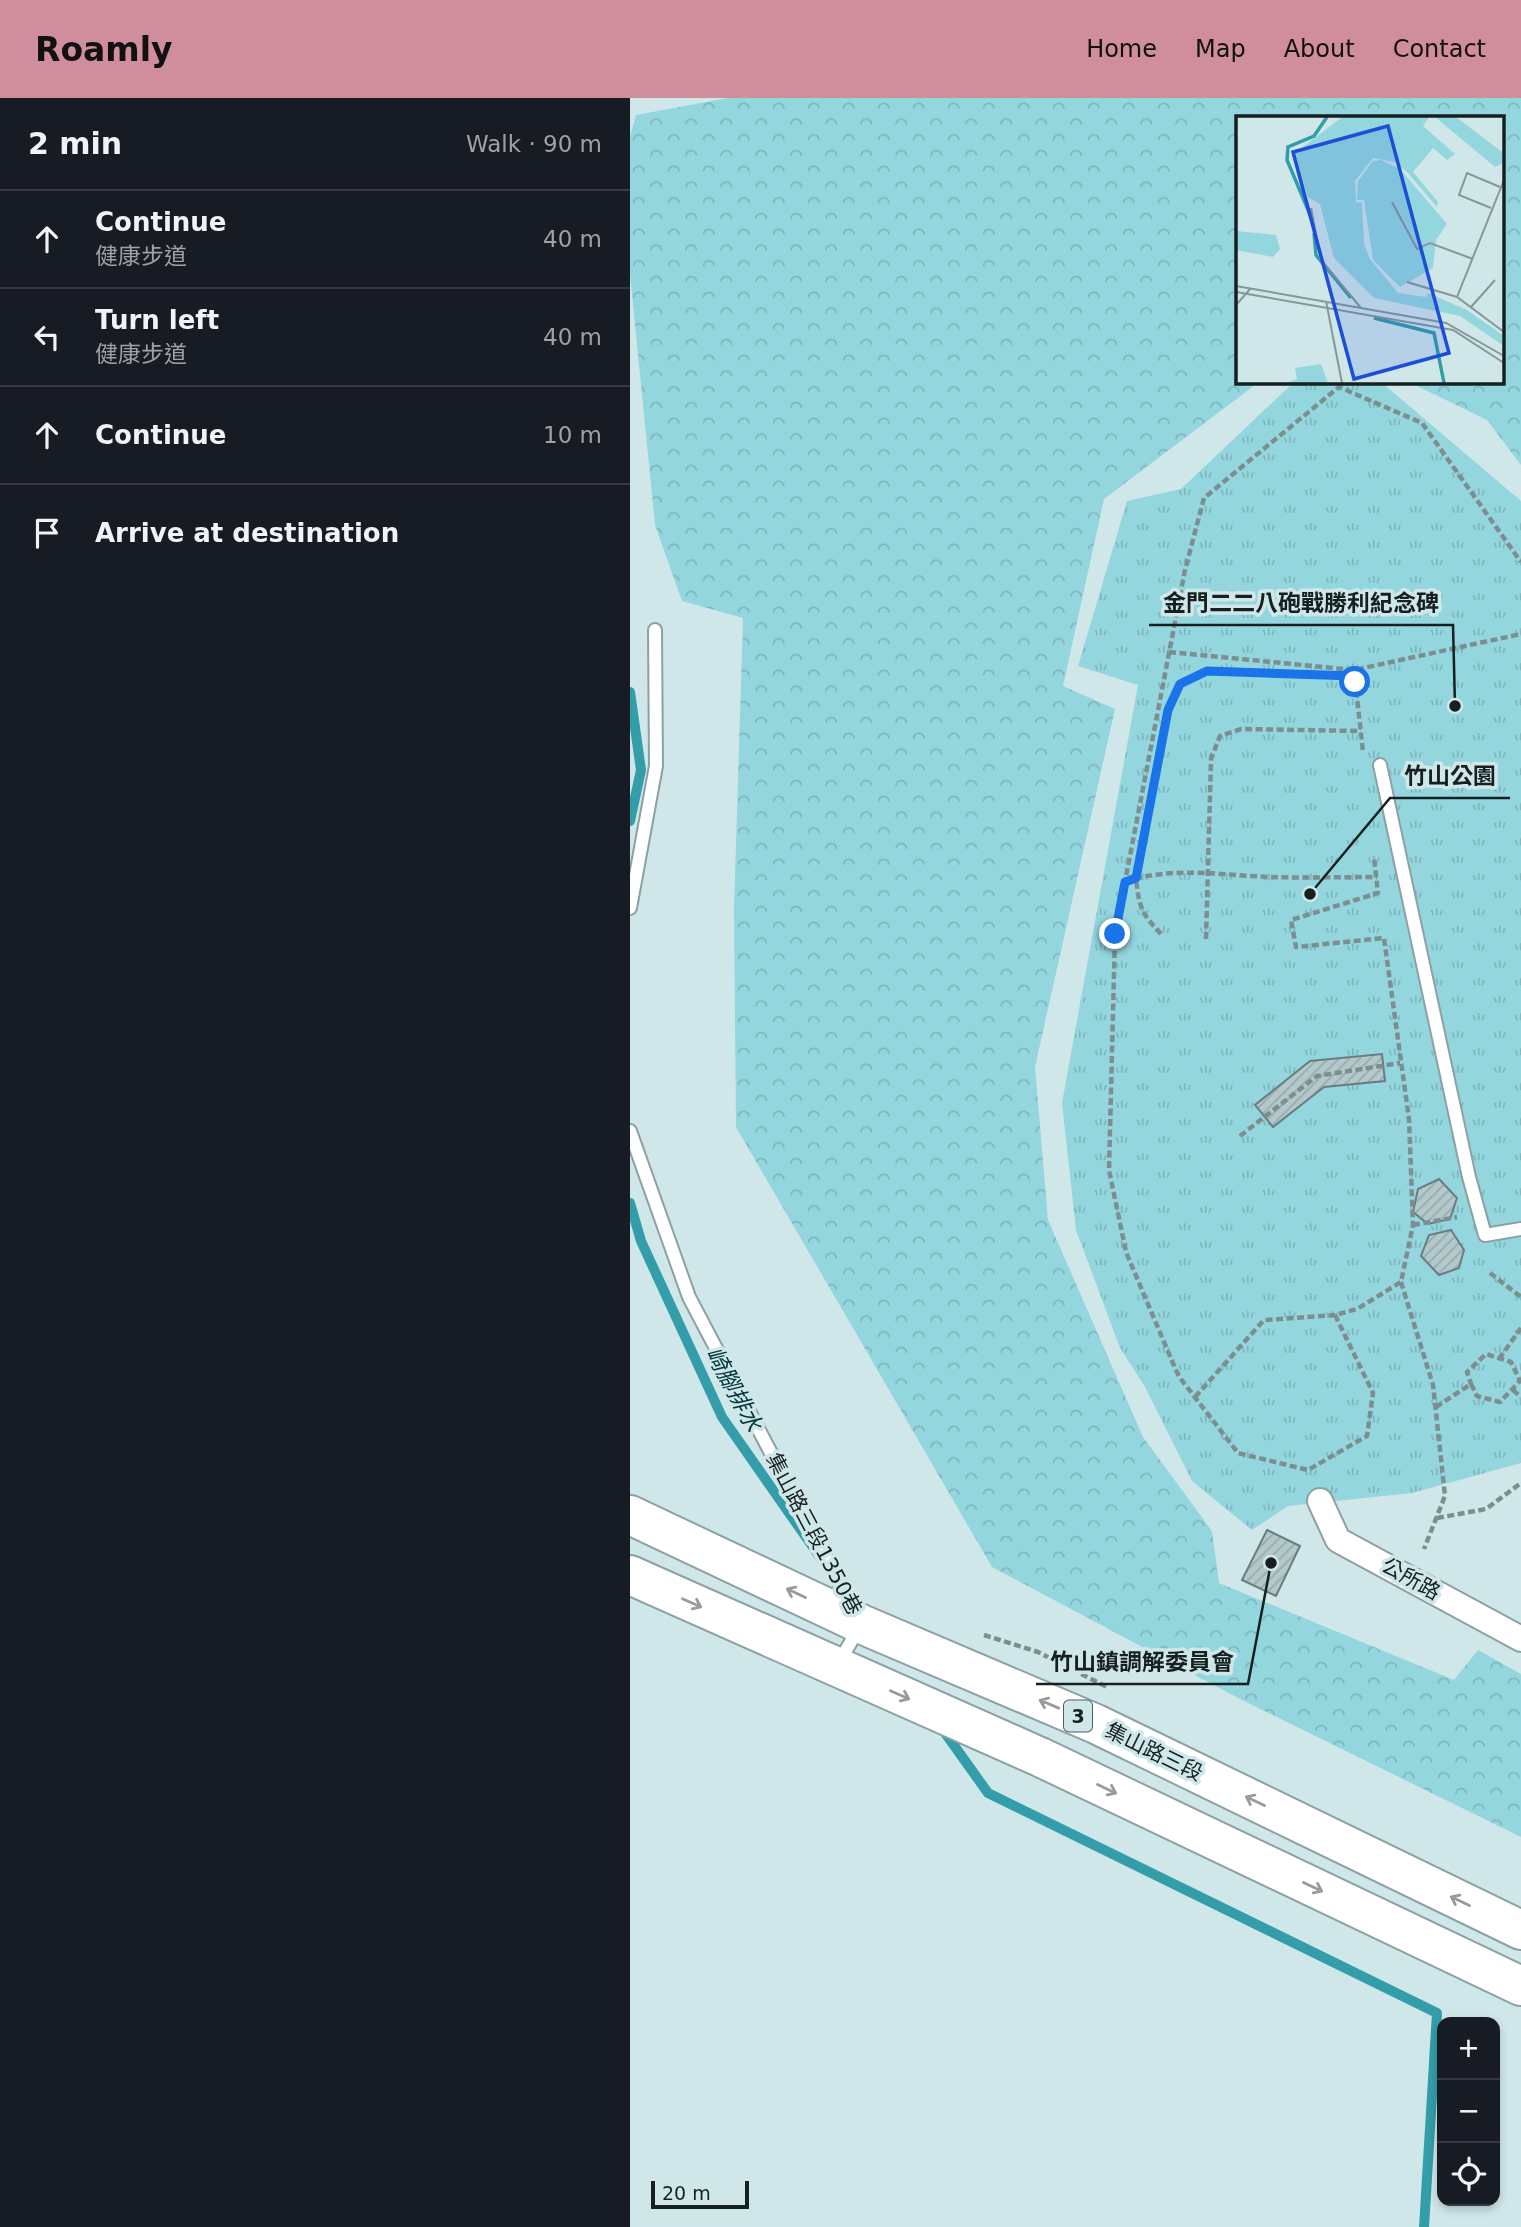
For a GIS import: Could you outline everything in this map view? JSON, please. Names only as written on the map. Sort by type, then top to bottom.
[{"type":"main road","name":"集山路三段","points":[[630,1515],[861,1624],[1096,1724],[1521,1930]]},
{"type":"main road","points":[[630,1575],[1040,1757],[1521,1986]]},
{"type":"street","name":"公所路","points":[[1320,1501],[1338,1540],[1521,1639]]},
{"type":"lane","points":[[630,908],[656,766],[655,630]]},
{"type":"lane","points":[[1380,765],[1466,1163],[1485,1235],[1521,1229]]},
{"type":"lane","name":"集山路三段1350巷","points":[[630,1131],[689,1297],[861,1624],[836,1667]]},
{"type":"path","points":[[1335,1315],[1373,1393],[1367,1436],[1308,1470],[1238,1453],[1175,1368],[1126,1252],[1109,1170],[1115,934],[1185,570],[1204,498],[1339,387],[1422,423],[1521,562]]},
{"type":"path","points":[[1161,934],[1145,917],[1138,900],[1136,878],[1168,710],[1180,684],[1207,671],[1355,673],[1521,634]]},
{"type":"path","points":[[1169,652],[1355,673]]},
{"type":"path","points":[[1355,673],[1364,758]]},
{"type":"path","points":[[1206,939],[1211,759],[1220,736],[1241,729],[1361,732]]},
{"type":"path","points":[[1374,851],[1378,893],[1291,920],[1296,947],[1384,938],[1409,1119],[1413,1225],[1401,1282],[1433,1385],[1446,1496],[1424,1549]]},
{"type":"path","points":[[1125,882],[1176,873],[1377,877]]},
{"type":"path","points":[[1240,1136],[1317,1076],[1400,1063]]},
{"type":"path","points":[[1413,1225],[1453,1218]]},
{"type":"path","points":[[1490,1273],[1521,1297]]},
{"type":"path","points":[[1195,1397],[1264,1320],[1335,1315],[1357,1309],[1401,1282]]},
{"type":"path","points":[[1499,1359],[1521,1328]]},
{"type":"path","points":[[1486,1354],[1499,1359],[1511,1362],[1520,1381],[1500,1402],[1477,1396],[1467,1372],[1486,1354]]},
{"type":"path","points":[[1436,1407],[1471,1384]]},
{"type":"path","points":[[1513,1390],[1521,1397]]},
{"type":"path","points":[[1437,1518],[1486,1509],[1521,1483]]},
{"type":"path","points":[[976,1632],[1022,1647]]},
{"type":"green space","points":[[728,98],[1521,98],[1521,465],[1487,420],[1411,383],[1504,383],[1504,116],[1236,116],[1236,383],[1258,383],[1104,499],[1063,686],[1115,709],[1035,1067],[1048,1220],[1143,1437],[1212,1531],[1219,1583],[1454,1680],[1478,1650],[1521,1674],[1521,1837],[1240,1699],[992,1567],[736,1127],[734,910],[743,618],[682,601],[655,525],[630,274],[630,137],[636,115]]},
{"type":"green space","points":[[1293,383],[1382,383],[1521,501],[1521,1463],[1412,1493],[1288,1506],[1252,1530],[1192,1481],[1145,1387],[1120,1348],[1076,1230],[1062,1103],[1138,685],[1078,666],[1127,501],[1181,489]]},
{"type":"building","points":[[1382,1054],[1385,1081],[1324,1087],[1273,1127],[1255,1105],[1310,1061]]},
{"type":"building","points":[[1439,1179],[1457,1198],[1450,1219],[1428,1224],[1413,1212],[1418,1189]]},
{"type":"building","points":[[1451,1230],[1464,1250],[1459,1268],[1439,1275],[1421,1256],[1429,1235]]},
{"type":"building","points":[[1267,1530],[1300,1546],[1276,1596],[1242,1580]]},
{"type":"waterway","name":"崎腳排水","points":[[630,692],[641,770],[630,821]]},
{"type":"waterway","name":"崎腳排水","points":[[630,1203],[641,1241],[722,1417],[822,1560]]},
{"type":"waterway","points":[[943,1730],[988,1793],[1437,2013],[1424,2227]]},
{"type":"place","name":"金門二二八砲戰勝利紀念碑","points":[[1455,706]]},
{"type":"place","name":"竹山公園","points":[[1310,894]]},
{"type":"place","name":"竹山鎮調解委員會","points":[[1271,1563]]},
{"type":"route","points":[[1115,934],[1125,882],[1136,878],[1168,710],[1180,684],[1207,671],[1355,676],[1355,682]]}]
